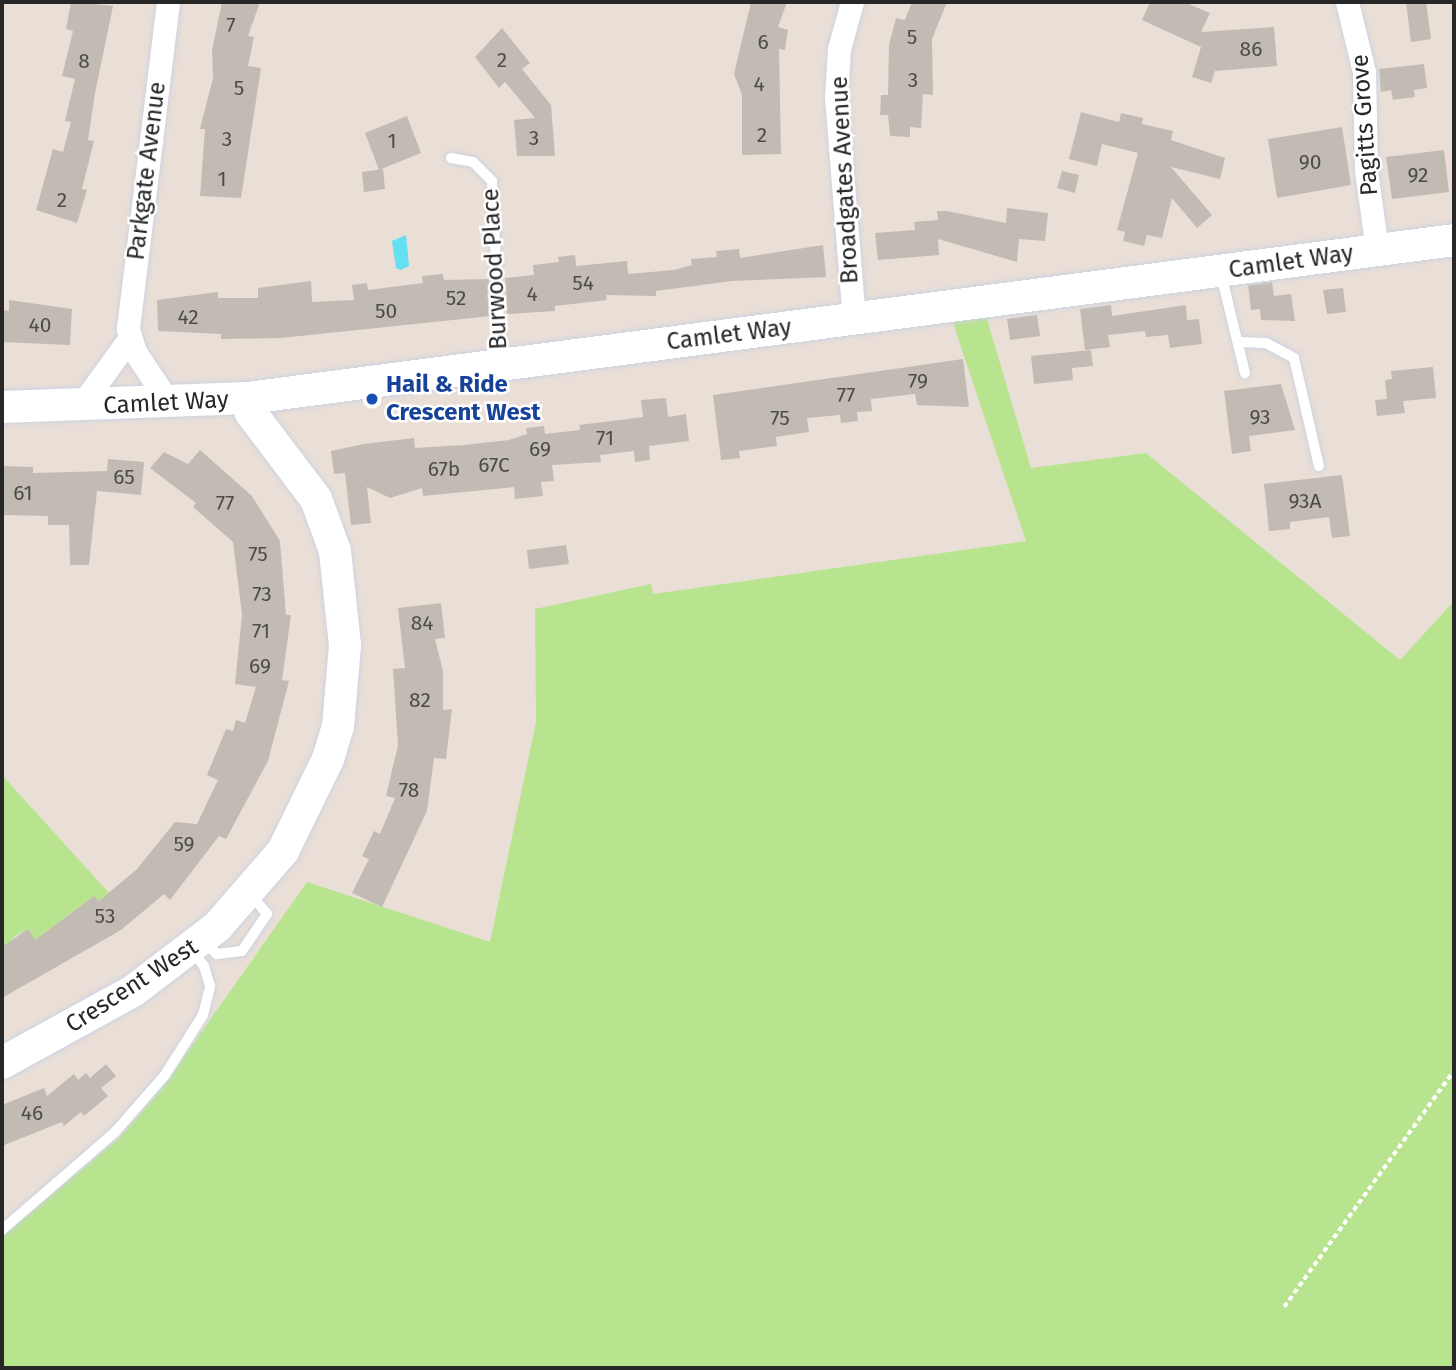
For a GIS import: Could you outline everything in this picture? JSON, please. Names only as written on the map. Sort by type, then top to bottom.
[{"type":"street","name":"Parkgate Avenue","points":[[79,408],[129,340],[168,2]]},
{"type":"street","name":"Broadgates Avenue","points":[[852,2],[839,50],[836,97],[854,319]]},
{"type":"street","name":"Pagitts Grove","points":[[1347,2],[1364,72],[1366,170],[1377,250]]},
{"type":"street","name":"Camlet Way","points":[[2,407],[79,408],[248,398],[1454,240]]},
{"type":"street","points":[[129,340],[170,404]]},
{"type":"street","name":"Crescent West","points":[[2,1063],[123,997],[197,945],[250,893],[303,818],[328,759],[338,727],[345,645],[344,590],[326,523],[302,475],[251,413],[248,398]]},
{"type":"lane","name":"Burwood Place","points":[[451,158],[473,162],[492,181],[501,365]]},
{"type":"lane","points":[[1221,271],[1245,373]]},
{"type":"lane","points":[[1238,341],[1266,343],[1294,358],[1320,466]]},
{"type":"lane","points":[[2,1230],[115,1132],[165,1075],[203,1015],[210,986],[197,945]]},
{"type":"path","points":[[1284,1307],[1454,1070]]},
{"type":"green space","points":[[986,316],[1031,468],[1146,453],[1400,660],[1454,601],[1454,1368],[2,1368],[2,1236],[119,1138],[162,1088],[307,882],[490,942],[536,722],[535,609],[651,584],[653,594],[1026,541],[952,320]]},
{"type":"green space","points":[[2,775],[109,893],[99,901],[94,896],[35,940],[28,929],[12,938],[20,952],[2,947]]},
{"type":"water","points":[[406,235],[409,266],[401,270],[396,268],[392,241]]},
{"type":"building","points":[[71,2],[113,6],[88,140],[94,141],[82,189],[87,190],[77,223],[36,210],[53,149],[63,152],[71,122],[65,121],[75,79],[62,76],[73,31],[66,29]]},
{"type":"building","points":[[222,2],[260,2],[248,36],[254,37],[248,66],[261,68],[241,198],[200,196],[205,129],[200,129],[213,78],[212,50]]},
{"type":"building","points":[[751,2],[787,2],[778,27],[788,30],[785,50],[779,49],[781,154],[742,155],[742,95],[734,74]]},
{"type":"building","points":[[912,2],[947,2],[932,39],[933,95],[923,94],[921,128],[910,127],[910,137],[890,136],[888,115],[880,115],[881,95],[888,95],[889,45],[896,18],[905,20]]},
{"type":"building","points":[[1150,2],[1184,2],[1210,13],[1201,32],[1274,27],[1277,66],[1215,71],[1211,83],[1192,77],[1201,47],[1142,20]]},
{"type":"building","points":[[1406,2],[1426,2],[1431,39],[1411,42]]},
{"type":"building","points":[[502,28],[530,63],[522,69],[551,105],[555,156],[517,156],[514,120],[535,118],[505,82],[499,88],[475,57]]},
{"type":"building","points":[[1424,64],[1427,88],[1414,90],[1415,97],[1393,100],[1391,90],[1381,92],[1379,69]]},
{"type":"building","points":[[1081,112],[1119,122],[1121,113],[1143,118],[1142,124],[1173,131],[1171,140],[1225,158],[1220,179],[1171,167],[1212,215],[1197,228],[1172,198],[1162,238],[1147,235],[1144,246],[1123,241],[1125,232],[1117,230],[1138,153],[1102,144],[1097,166],[1069,159]]},
{"type":"building","points":[[407,116],[421,153],[379,170],[365,133]]},
{"type":"building","points":[[1342,127],[1351,185],[1277,198],[1268,139]]},
{"type":"building","points":[[1444,150],[1449,192],[1392,199],[1386,157]]},
{"type":"building","points":[[383,169],[385,189],[364,192],[362,172]]},
{"type":"building","points":[[1062,171],[1079,175],[1075,193],[1057,188]]},
{"type":"building","points":[[1007,208],[1048,213],[1045,241],[1019,239],[1017,262],[938,239],[939,255],[878,260],[875,233],[915,230],[914,222],[938,220],[937,211],[1006,223]]},
{"type":"building","points":[[823,245],[826,277],[732,281],[656,291],[656,296],[606,295],[607,300],[555,306],[555,311],[507,314],[505,278],[534,275],[533,265],[559,262],[558,257],[575,255],[576,266],[627,261],[628,274],[674,270],[692,265],[691,259],[717,257],[716,251],[739,249],[740,258]]},
{"type":"building","points":[[443,274],[444,280],[489,279],[491,316],[281,338],[221,339],[221,334],[158,331],[157,300],[218,292],[218,298],[258,298],[258,288],[311,281],[312,302],[354,300],[352,285],[367,283],[368,290],[423,283],[422,276]]},
{"type":"building","points":[[1272,282],[1274,296],[1291,294],[1295,321],[1261,320],[1260,309],[1251,310],[1248,285]]},
{"type":"building","points":[[1343,288],[1346,312],[1327,314],[1323,290]]},
{"type":"building","points":[[9,300],[72,309],[70,345],[2,342],[2,310],[9,311]]},
{"type":"building","points":[[1111,305],[1112,316],[1186,305],[1187,320],[1199,319],[1202,344],[1170,348],[1168,335],[1146,337],[1145,331],[1108,335],[1110,347],[1085,350],[1080,309]]},
{"type":"building","points":[[1037,315],[1040,336],[1010,340],[1007,319]]},
{"type":"building","points":[[1091,350],[1093,366],[1072,368],[1073,380],[1034,384],[1031,356]]},
{"type":"building","points":[[963,359],[969,407],[917,405],[915,394],[871,399],[872,411],[857,412],[858,421],[841,423],[840,415],[807,418],[809,432],[776,437],[777,446],[739,451],[740,458],[721,460],[713,395]]},
{"type":"building","points":[[1433,367],[1436,398],[1403,401],[1405,413],[1377,416],[1375,400],[1387,399],[1385,380],[1392,379],[1391,371]]},
{"type":"building","points":[[1281,384],[1295,430],[1249,436],[1251,451],[1232,454],[1224,391]]},
{"type":"building","points":[[666,398],[668,417],[686,414],[689,441],[649,446],[650,460],[635,462],[634,451],[600,455],[601,462],[552,465],[554,481],[541,482],[543,496],[515,499],[514,487],[423,496],[422,488],[390,498],[367,487],[371,523],[351,525],[345,473],[334,474],[331,451],[414,438],[415,448],[509,440],[527,434],[526,428],[544,426],[545,434],[580,430],[579,425],[643,417],[641,400]]},
{"type":"building","points":[[200,450],[252,496],[280,541],[286,615],[291,615],[282,680],[289,681],[268,761],[226,839],[219,836],[170,900],[164,894],[121,930],[2,998],[2,947],[28,929],[35,940],[94,896],[99,901],[137,869],[175,822],[197,824],[218,780],[207,775],[226,729],[233,731],[236,720],[245,723],[256,687],[235,684],[242,615],[233,542],[193,507],[196,503],[150,468],[164,452],[188,464]]},
{"type":"building","points":[[108,459],[144,462],[141,495],[97,491],[89,565],[70,565],[69,525],[48,525],[48,516],[2,515],[2,466],[33,467],[33,473],[107,471]]},
{"type":"building","points":[[1342,475],[1350,536],[1332,538],[1329,517],[1290,522],[1290,529],[1269,531],[1264,484]]},
{"type":"building","points":[[566,545],[569,564],[529,569],[527,550]]},
{"type":"building","points":[[441,603],[445,638],[435,639],[443,671],[443,710],[452,709],[446,759],[434,758],[427,811],[382,907],[352,893],[369,859],[362,856],[374,831],[380,834],[395,798],[386,796],[398,745],[393,669],[405,668],[398,608]]},
{"type":"building","points":[[106,1064],[116,1076],[101,1088],[108,1096],[84,1116],[81,1112],[64,1126],[62,1122],[2,1146],[2,1105],[44,1088],[47,1096],[74,1074],[78,1080],[86,1073],[90,1078]]},
{"type":"place","name":"Hail & Ride Crescent West","points":[[372,399]]}]
